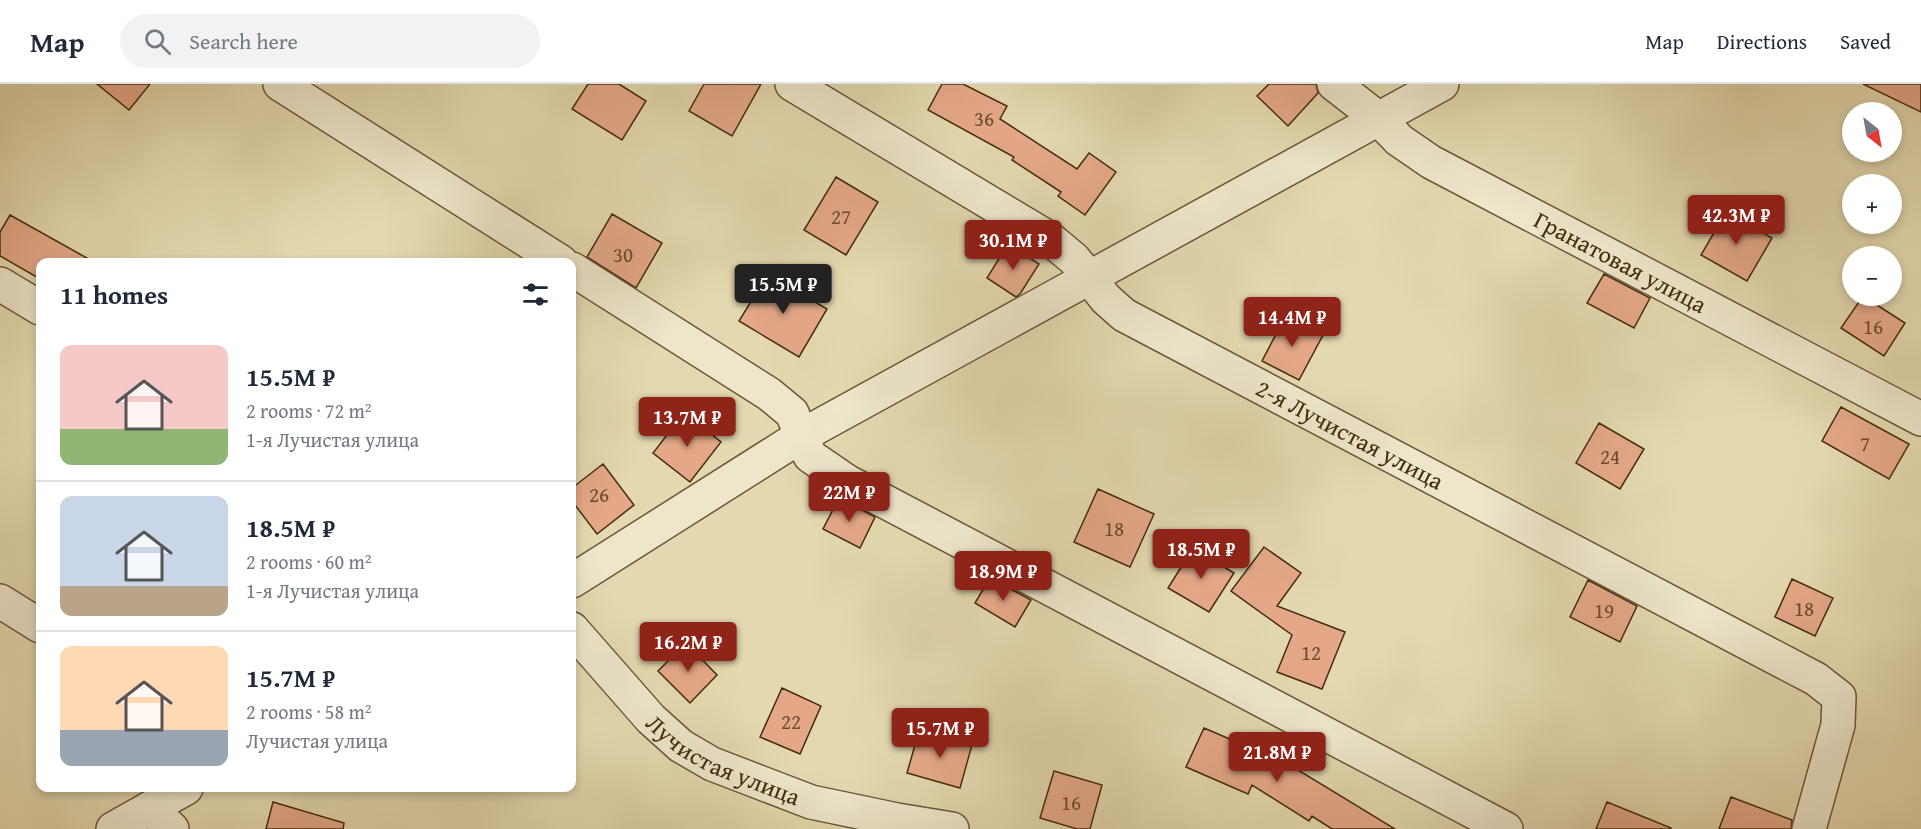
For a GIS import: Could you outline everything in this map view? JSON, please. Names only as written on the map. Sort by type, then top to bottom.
[{"type":"street","points":[[280,84],[555,258]]},
{"type":"street","name":"2-я Лучистая улица","points":[[792,84],[1050,239],[1074,259],[1106,299],[1124,315],[1816,679],[1839,697],[1838,725],[1809,829]]},
{"type":"street","name":"Гранатовая улица","points":[[1334,84],[1379,119],[1399,140],[1431,162],[1921,419]]},
{"type":"street","points":[[576,578],[801,436],[1442,84]]},
{"type":"street","points":[[576,272],[769,394],[792,413],[810,456],[848,482],[1506,829]]},
{"type":"street","points":[[0,284],[36,306]]},
{"type":"street","points":[[0,601],[36,624]]},
{"type":"street","name":"Лучистая улица","points":[[576,633],[651,719],[681,746],[712,764],[811,802],[952,829]]},
{"type":"street","points":[[113,829],[161,819],[183,792]]},
{"type":"building","points":[[97,84],[150,84],[129,110]]},
{"type":"building","points":[[588,84],[619,84],[646,101],[622,140],[572,109]]},
{"type":"building","points":[[704,84],[761,84],[732,136],[689,111]]},
{"type":"building","points":[[942,84],[963,84],[1007,106],[1000,119],[1077,169],[1089,153],[1116,172],[1085,215],[1058,196],[1061,192],[1012,160],[1014,157],[928,110]]},
{"type":"building","points":[[1269,84],[1316,84],[1318,93],[1288,126],[1257,96]]},
{"type":"building","points":[[1863,84],[1921,84],[1921,112]]},
{"type":"building","points":[[836,177],[878,202],[846,255],[804,230]]},
{"type":"building","points":[[1726,212],[1772,238],[1747,281],[1701,255]]},
{"type":"building","points":[[612,214],[662,243],[636,288],[587,257]]},
{"type":"building","points":[[10,215],[87,258],[36,258],[36,277],[0,256],[0,232]]},
{"type":"building","points":[[1008,244],[1039,264],[1016,297],[987,278]]},
{"type":"building","points":[[768,274],[827,309],[799,357],[739,321]]},
{"type":"building","points":[[1604,274],[1650,298],[1634,328],[1587,303]]},
{"type":"building","points":[[1856,306],[1879,306],[1905,323],[1884,356],[1841,328]]},
{"type":"building","points":[[1286,315],[1323,335],[1299,380],[1262,361]]},
{"type":"building","points":[[1841,407],[1909,444],[1889,479],[1822,441]]},
{"type":"building","points":[[684,413],[721,442],[690,482],[653,453]]},
{"type":"building","points":[[1599,423],[1644,449],[1620,489],[1576,463]]},
{"type":"building","points":[[603,464],[634,505],[597,534],[576,506],[576,485]]},
{"type":"building","points":[[1098,489],[1154,514],[1130,567],[1074,542]]},
{"type":"building","points":[[839,498],[875,517],[860,548],[823,529]]},
{"type":"building","points":[[1264,547],[1301,573],[1277,606],[1345,632],[1322,689],[1277,672],[1292,635],[1231,591]]},
{"type":"building","points":[[1193,548],[1234,573],[1209,612],[1168,588]]},
{"type":"building","points":[[990,578],[1031,600],[1015,627],[975,603]]},
{"type":"building","points":[[1792,579],[1833,598],[1815,636],[1775,617]]},
{"type":"building","points":[[1588,580],[1637,606],[1620,642],[1570,617]]},
{"type":"building","points":[[686,643],[717,675],[690,703],[658,671]]},
{"type":"building","points":[[782,688],[821,706],[800,754],[760,737]]},
{"type":"building","points":[[1204,728],[1274,758],[1275,756],[1395,829],[1332,829],[1312,816],[1309,821],[1252,785],[1248,794],[1186,767]]},
{"type":"building","points":[[919,731],[972,745],[960,788],[907,773]]},
{"type":"building","points":[[1054,771],[1102,785],[1090,829],[1077,829],[1040,818]]},
{"type":"building","points":[[1731,797],[1792,820],[1791,829],[1719,829]]},
{"type":"building","points":[[273,802],[344,823],[343,829],[266,829]]},
{"type":"building","points":[[1607,802],[1671,828],[1671,829],[1596,829]]}]
